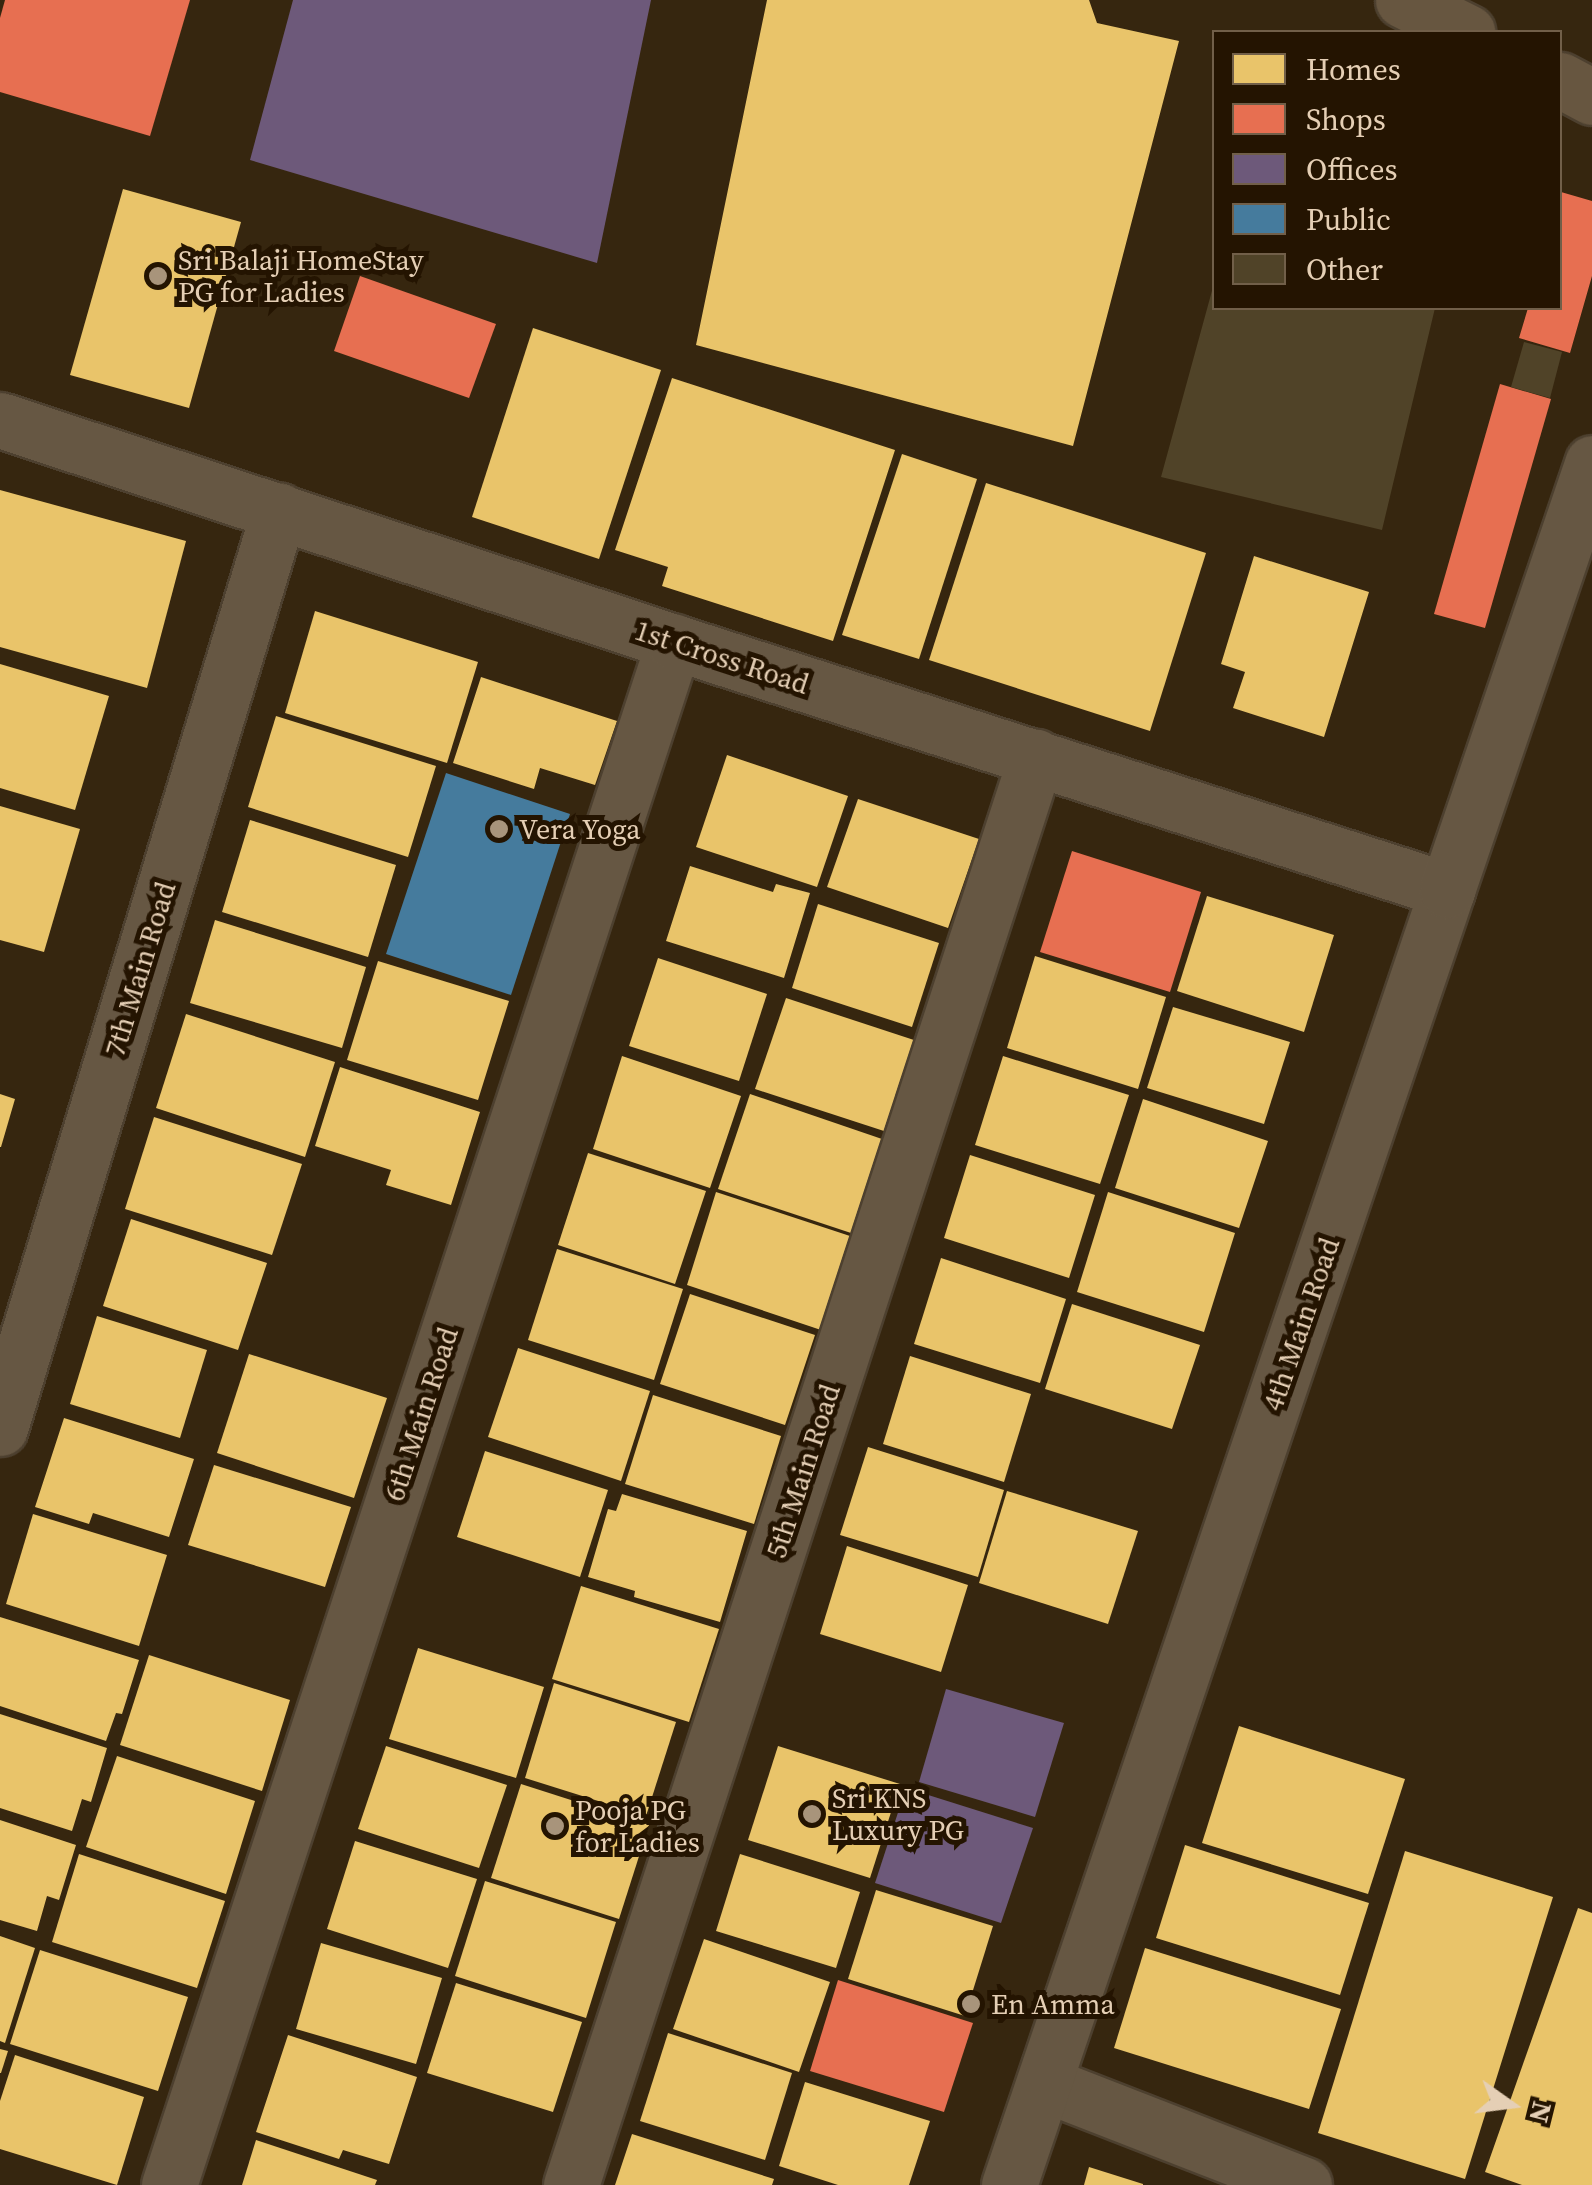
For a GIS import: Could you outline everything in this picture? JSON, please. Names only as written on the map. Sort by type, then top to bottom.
[{"type":"main road","points":[[1404,0],[1463,30]]},
{"type":"main road","points":[[1562,81],[1592,97]]},
{"type":"street","name":"1st Cross Road","points":[[0,420],[1446,890]]},
{"type":"street","name":"4th Main Road","points":[[1010,2185],[1592,463]]},
{"type":"street","name":"7th Main Road","points":[[0,1428],[280,511]]},
{"type":"street","name":"6th Main Road","points":[[169,2185],[674,642]]},
{"type":"street","name":"5th Main Road","points":[[571,2185],[1036,757]]},
{"type":"street","points":[[1045,2084],[1304,2185]]},
{"type":"building: Homes","points":[[767,0],[1089,0],[1097,23],[1179,41],[1073,446],[696,345]]},
{"type":"building: Homes","points":[[123,189],[241,222],[189,408],[70,375]]},
{"type":"building: Homes","points":[[533,328],[661,370],[599,559],[472,517]]},
{"type":"building: Homes","points":[[672,378],[895,450],[833,641],[662,586],[668,567],[615,550]]},
{"type":"building: Homes","points":[[902,454],[977,479],[919,659],[842,635]]},
{"type":"building: Homes","points":[[986,483],[1206,553],[1150,731],[929,660]]},
{"type":"building: Homes","points":[[0,490],[186,541],[147,688],[0,647]]},
{"type":"building: Homes","points":[[1254,556],[1369,592],[1324,737],[1233,708],[1245,672],[1221,664]]},
{"type":"building: Homes","points":[[315,611],[478,662],[447,763],[285,713]]},
{"type":"building: Homes","points":[[0,664],[109,696],[75,810],[0,788]]},
{"type":"building: Homes","points":[[481,677],[617,721],[595,785],[540,768],[534,789],[453,763]]},
{"type":"building: Homes","points":[[276,716],[436,766],[408,857],[248,807]]},
{"type":"building: Homes","points":[[727,755],[848,796],[817,887],[696,847]]},
{"type":"building: Homes","points":[[858,799],[979,839],[948,928],[827,887]]},
{"type":"building: Homes","points":[[0,806],[80,829],[44,952],[0,940]]},
{"type":"building: Homes","points":[[250,820],[396,865],[368,957],[222,912]]},
{"type":"building: Homes","points":[[690,866],[773,892],[776,884],[810,893],[784,978],[666,941]]},
{"type":"building: Homes","points":[[1207,896],[1334,935],[1304,1032],[1177,991]]},
{"type":"building: Homes","points":[[818,904],[939,943],[912,1027],[792,988]]},
{"type":"building: Homes","points":[[215,920],[366,967],[342,1048],[190,1003]]},
{"type":"building: Homes","points":[[1035,956],[1166,997],[1138,1089],[1007,1048]]},
{"type":"building: Homes","points":[[658,958],[767,994],[739,1081],[629,1046]]},
{"type":"building: Homes","points":[[378,961],[509,1001],[478,1100],[347,1060]]},
{"type":"building: Homes","points":[[786,998],[917,1041],[887,1132],[755,1089]]},
{"type":"building: Homes","points":[[1173,1007],[1290,1042],[1264,1124],[1147,1088]]},
{"type":"building: Homes","points":[[186,1014],[335,1062],[305,1157],[156,1108]]},
{"type":"building: Homes","points":[[622,1056],[741,1096],[710,1188],[593,1149]]},
{"type":"building: Homes","points":[[1003,1056],[1129,1095],[1100,1184],[975,1145]]},
{"type":"building: Homes","points":[[340,1067],[480,1112],[451,1205],[386,1185],[391,1170],[315,1146]]},
{"type":"building: Homes","points":[[0,1094],[15,1099],[1,1147],[0,1147]]},
{"type":"building: Homes","points":[[750,1094],[882,1139],[851,1233],[718,1189]]},
{"type":"building: Homes","points":[[1143,1099],[1268,1141],[1239,1228],[1115,1188]]},
{"type":"building: Homes","points":[[154,1117],[302,1164],[272,1255],[125,1209]]},
{"type":"building: Homes","points":[[588,1153],[706,1191],[675,1284],[558,1245]]},
{"type":"building: Homes","points":[[970,1155],[1095,1195],[1069,1278],[944,1238]]},
{"type":"building: Homes","points":[[716,1192],[850,1236],[821,1330],[687,1285]]},
{"type":"building: Homes","points":[[1108,1192],[1235,1233],[1204,1332],[1077,1292]]},
{"type":"building: Homes","points":[[131,1219],[267,1263],[238,1350],[103,1306]]},
{"type":"building: Homes","points":[[557,1249],[683,1289],[654,1380],[528,1340]]},
{"type":"building: Homes","points":[[941,1258],[1066,1299],[1040,1383],[914,1344]]},
{"type":"building: Homes","points":[[690,1294],[815,1335],[785,1425],[660,1384]]},
{"type":"building: Homes","points":[[1072,1304],[1200,1345],[1172,1429],[1045,1389]]},
{"type":"building: Homes","points":[[97,1316],[207,1350],[180,1438],[70,1404]]},
{"type":"building: Homes","points":[[518,1348],[650,1391],[621,1481],[488,1437]]},
{"type":"building: Homes","points":[[249,1354],[387,1398],[354,1498],[217,1453]]},
{"type":"building: Homes","points":[[910,1356],[1031,1394],[1004,1482],[883,1444]]},
{"type":"building: Homes","points":[[653,1395],[781,1436],[754,1524],[625,1484]]},
{"type":"building: Homes","points":[[64,1418],[194,1459],[169,1537],[93,1513],[89,1524],[35,1507]]},
{"type":"building: Homes","points":[[868,1447],[1004,1490],[978,1577],[840,1535]]},
{"type":"building: Homes","points":[[485,1451],[608,1490],[580,1577],[457,1537]]},
{"type":"building: Homes","points":[[214,1465],[351,1507],[325,1587],[188,1545]]},
{"type":"building: Homes","points":[[1007,1491],[1138,1531],[1108,1624],[979,1583]]},
{"type":"building: Homes","points":[[622,1494],[747,1531],[720,1622],[634,1597],[635,1591],[588,1577],[608,1509],[616,1511]]},
{"type":"building: Homes","points":[[33,1514],[167,1555],[139,1646],[6,1604]]},
{"type":"building: Homes","points":[[847,1546],[968,1585],[941,1672],[820,1634]]},
{"type":"building: Homes","points":[[581,1586],[719,1629],[689,1722],[552,1679]]},
{"type":"building: Homes","points":[[0,1617],[139,1660],[122,1714],[116,1713],[106,1741],[0,1706]]},
{"type":"building: Homes","points":[[418,1648],[544,1687],[516,1778],[389,1739]]},
{"type":"building: Homes","points":[[149,1655],[290,1700],[262,1791],[120,1745]]},
{"type":"building: Homes","points":[[554,1683],[676,1722],[646,1816],[525,1778]]},
{"type":"building: Homes","points":[[0,1714],[107,1748],[91,1802],[82,1799],[72,1831],[0,1808]]},
{"type":"building: Homes","points":[[1239,1726],[1405,1779],[1368,1894],[1202,1843]]},
{"type":"building: Homes","points":[[386,1746],[507,1785],[479,1868],[358,1829]]},
{"type":"building: Homes","points":[[778,1746],[900,1784],[870,1878],[748,1840]]},
{"type":"building: Homes","points":[[117,1756],[255,1801],[226,1894],[86,1847]]},
{"type":"building: Homes","points":[[521,1784],[649,1825],[619,1919],[491,1878]]},
{"type":"building: Homes","points":[[0,1820],[76,1845],[59,1900],[47,1896],[37,1931],[0,1920]]},
{"type":"building: Homes","points":[[355,1841],[477,1879],[448,1968],[327,1929]]},
{"type":"building: Homes","points":[[1185,1845],[1369,1903],[1340,1995],[1156,1938]]},
{"type":"building: Homes","points":[[1405,1851],[1553,1897],[1465,2179],[1318,2133]]},
{"type":"building: Homes","points":[[79,1854],[225,1901],[197,1988],[52,1942]]},
{"type":"building: Homes","points":[[740,1854],[860,1892],[836,1968],[716,1931]]},
{"type":"building: Homes","points":[[485,1881],[616,1922],[586,2018],[455,1976]]},
{"type":"building: Homes","points":[[876,1890],[993,1926],[965,2016],[848,1979]]},
{"type":"building: Homes","points":[[1578,1908],[1592,1913],[1592,2185],[1522,2185],[1485,2172]]},
{"type":"building: Homes","points":[[0,1936],[35,1948],[5,2043],[0,2041]]},
{"type":"building: Homes","points":[[704,1939],[830,1982],[799,2072],[673,2029]]},
{"type":"building: Homes","points":[[321,1943],[442,1978],[416,2064],[296,2029]]},
{"type":"building: Homes","points":[[1145,1948],[1341,2009],[1309,2109],[1114,2048]]},
{"type":"building: Homes","points":[[40,1950],[188,1997],[158,2091],[10,2044]]},
{"type":"building: Homes","points":[[456,1983],[582,2022],[553,2112],[427,2073]]},
{"type":"building: Homes","points":[[668,2033],[792,2073],[765,2160],[640,2121]]},
{"type":"building: Homes","points":[[288,2035],[417,2077],[389,2164],[343,2150],[339,2159],[256,2132]]},
{"type":"building: Homes","points":[[0,2049],[8,2051],[1,2073],[0,2073]]},
{"type":"building: Homes","points":[[15,2055],[144,2097],[117,2185],[0,2149],[0,2101]]},
{"type":"building: Homes","points":[[805,2082],[930,2121],[909,2185],[838,2185],[779,2166]]},
{"type":"building: Homes","points":[[632,2134],[774,2179],[772,2185],[615,2185]]},
{"type":"building: Homes","points":[[256,2140],[377,2180],[375,2185],[242,2185]]},
{"type":"building: Homes","points":[[1089,2167],[1143,2184],[1143,2185],[1084,2185]]},
{"type":"building: Shops","points":[[5,0],[190,0],[150,136],[0,92],[0,18]]},
{"type":"building: Shops","points":[[1562,192],[1592,201],[1592,276],[1570,353],[1519,338],[1527,310],[1562,310]]},
{"type":"building: Shops","points":[[360,276],[496,324],[469,398],[334,351]]},
{"type":"building: Shops","points":[[1500,384],[1551,399],[1485,628],[1434,614]]},
{"type":"building: Shops","points":[[1072,851],[1201,892],[1170,992],[1040,952]]},
{"type":"building: Shops","points":[[838,1980],[973,2023],[944,2112],[810,2071]]},
{"type":"building: Offices","points":[[293,0],[651,0],[597,263],[250,160]]},
{"type":"building: Offices","points":[[946,1689],[1064,1723],[1035,1817],[919,1782]]},
{"type":"building: Offices","points":[[906,1788],[1033,1828],[1001,1923],[875,1883]]},
{"type":"building: Public","points":[[446,773],[570,814],[511,995],[386,954]]},
{"type":"building: Other","points":[[1212,291],[1212,310],[1435,310],[1382,530],[1161,477]]},
{"type":"building: Other","points":[[1524,342],[1562,352],[1550,398],[1511,387]]},
{"type":"place","name":"Sri Balaji HomeStay PG for Ladies","points":[[158,276]]},
{"type":"place","name":"Vera Yoga","points":[[499,829]]},
{"type":"place","name":"Sri KNS Luxury PG","points":[[812,1814]]},
{"type":"place","name":"Pooja PG for Ladies","points":[[555,1826]]},
{"type":"place","name":"En Amma","points":[[971,2004]]}]
